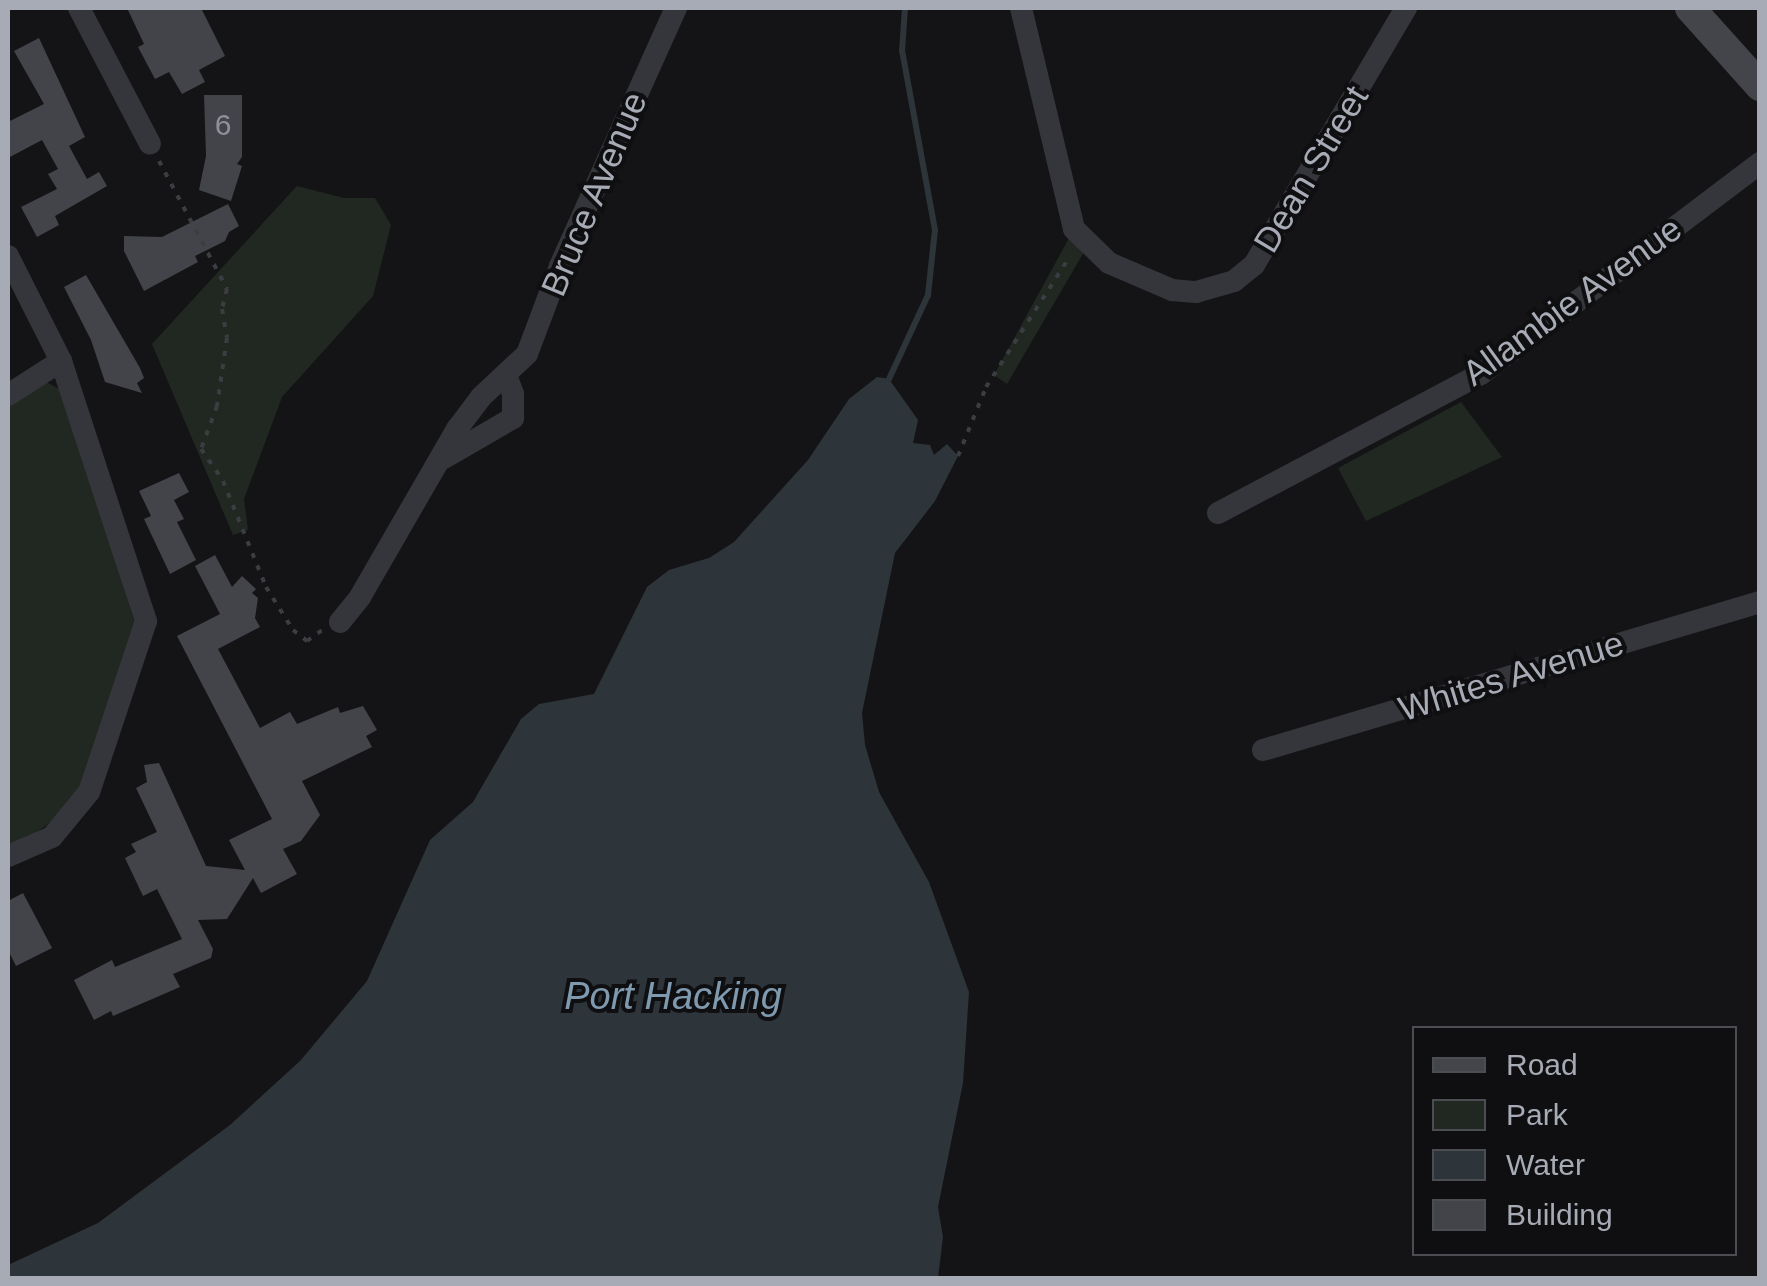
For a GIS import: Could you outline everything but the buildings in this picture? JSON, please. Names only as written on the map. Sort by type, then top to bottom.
[{"type":"street","points":[[79,8],[150,144]]},
{"type":"street","name":"Bruce Avenue","points":[[340,622],[360,597],[481,397],[527,354],[560,266],[676,8]]},
{"type":"street","name":"Dean Street","points":[[1021,8],[1067,214],[1082,238],[1110,263],[1172,290],[1196,292],[1234,281],[1254,265],[1274,238],[1406,8]]},
{"type":"street","points":[[1690,8],[1760,86]]},
{"type":"street","name":"Allambie Avenue","points":[[1218,513],[1481,374],[1760,164]]},
{"type":"street","points":[[8,256],[61,361],[146,621],[90,792],[52,837],[8,856]]},
{"type":"street","points":[[8,395],[61,361]]},
{"type":"street","name":"Bruce Avenue","points":[[437,464],[464,443],[514,418],[514,394],[506,375]]},
{"type":"street","name":"Whites Avenue","points":[[1262,750],[1760,602]]},
{"type":"path","points":[[150,144],[227,288],[222,309],[228,338],[217,406],[202,449],[223,481],[266,587],[293,630],[307,642],[340,622]]},
{"type":"path","points":[[958,456],[986,387],[1082,238]]},
{"type":"green space","points":[[297,186],[344,198],[375,198],[391,225],[373,296],[282,397],[244,499],[248,530],[233,535],[152,344]]},
{"type":"green space","points":[[1074,229],[1088,245],[1007,384],[994,375]]},
{"type":"green space","points":[[41,379],[63,391],[137,631],[94,765],[66,811],[8,853],[8,401]]},
{"type":"green space","points":[[1461,402],[1502,457],[1366,521],[1338,468]]},
{"type":"water","name":"Port Hacking","points":[[877,377],[889,379],[918,420],[913,443],[930,445],[934,455],[947,444],[958,456],[935,501],[895,553],[862,713],[865,745],[879,792],[929,882],[969,992],[963,1083],[938,1207],[943,1237],[938,1278],[8,1278],[8,1265],[98,1223],[230,1125],[301,1060],[367,981],[430,840],[473,802],[521,719],[539,704],[594,694],[647,587],[669,570],[709,558],[734,542],[808,460],[849,399]]},
{"type":"waterway","points":[[889,379],[928,295],[935,230],[902,51],[905,8]]}]
